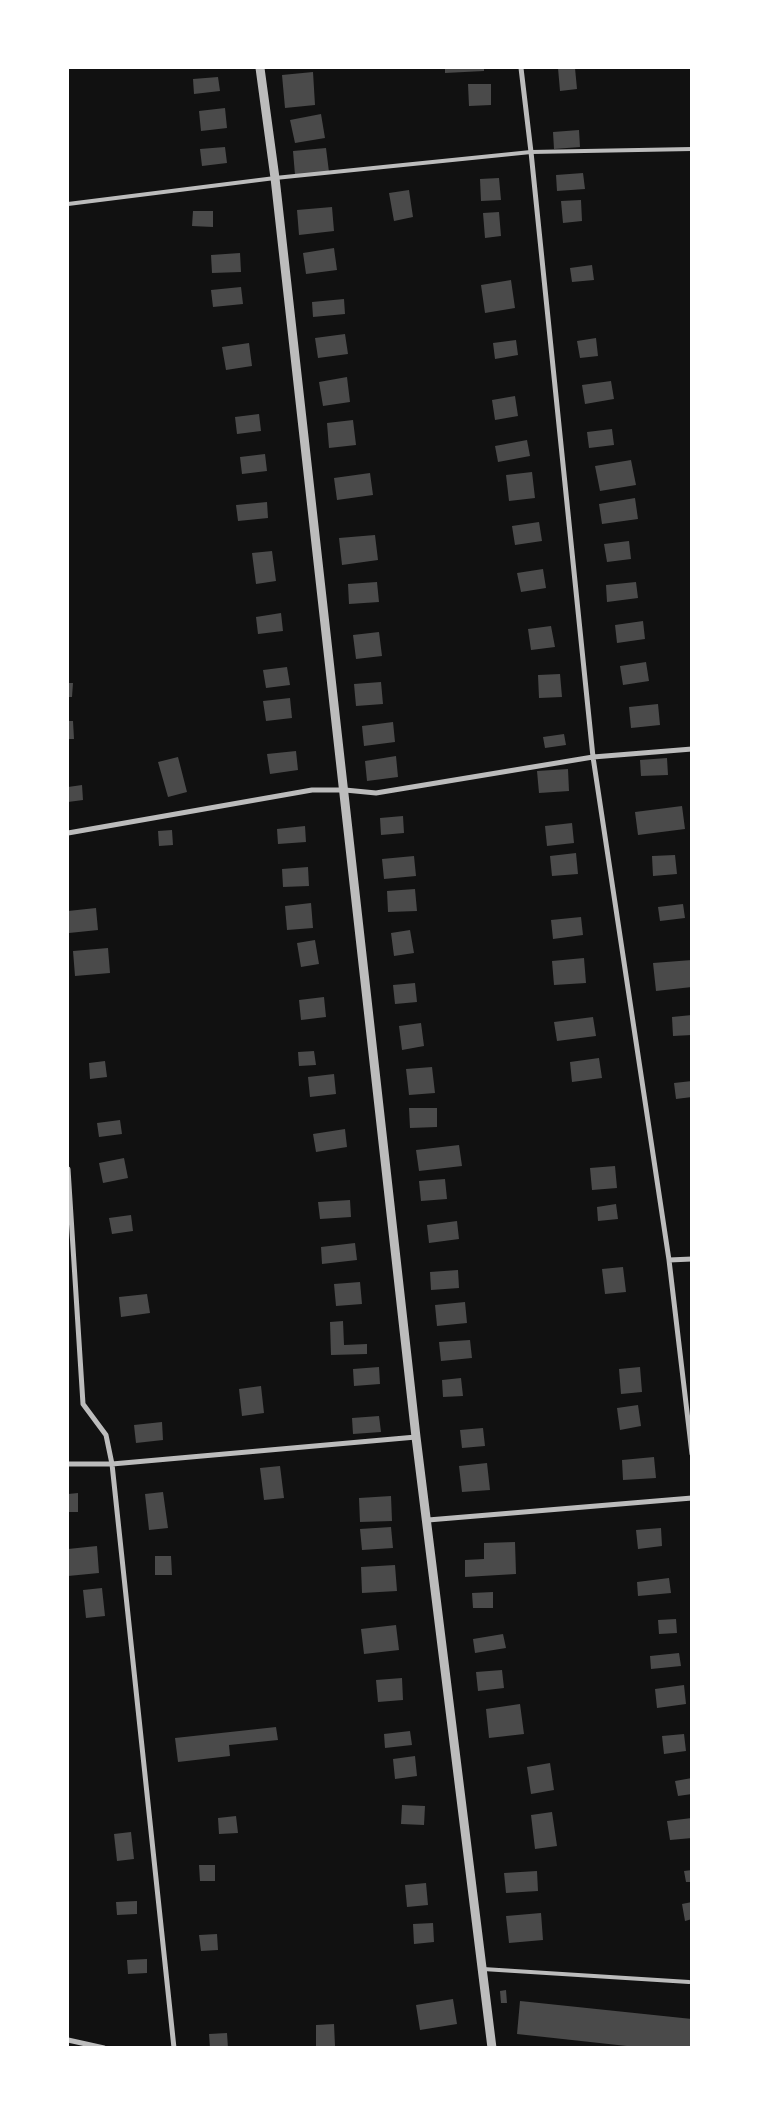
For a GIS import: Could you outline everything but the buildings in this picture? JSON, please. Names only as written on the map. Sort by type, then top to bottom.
[{"type":"street","points":[[260,68],[275,178],[345,790],[416,1437],[428,1520],[492,2048]]},
{"type":"street","points":[[521,68],[593,757],[669,1260],[692,1454]]},
{"type":"street","points":[[68,833],[312,790],[345,790],[376,793],[593,757],[692,749]]},
{"type":"street","points":[[68,1169],[83,1404],[106,1436],[112,1464],[174,2048]]},
{"type":"street","points":[[669,1260],[692,1259]]},
{"type":"street","points":[[68,1464],[112,1464],[416,1437]]},
{"type":"street","points":[[428,1520],[692,1498]]},
{"type":"street","points":[[68,2040],[104,2048]]},
{"type":"lane","points":[[68,204],[275,178],[531,152],[692,149]]},
{"type":"lane","points":[[482,1969],[689,1982]]}]
